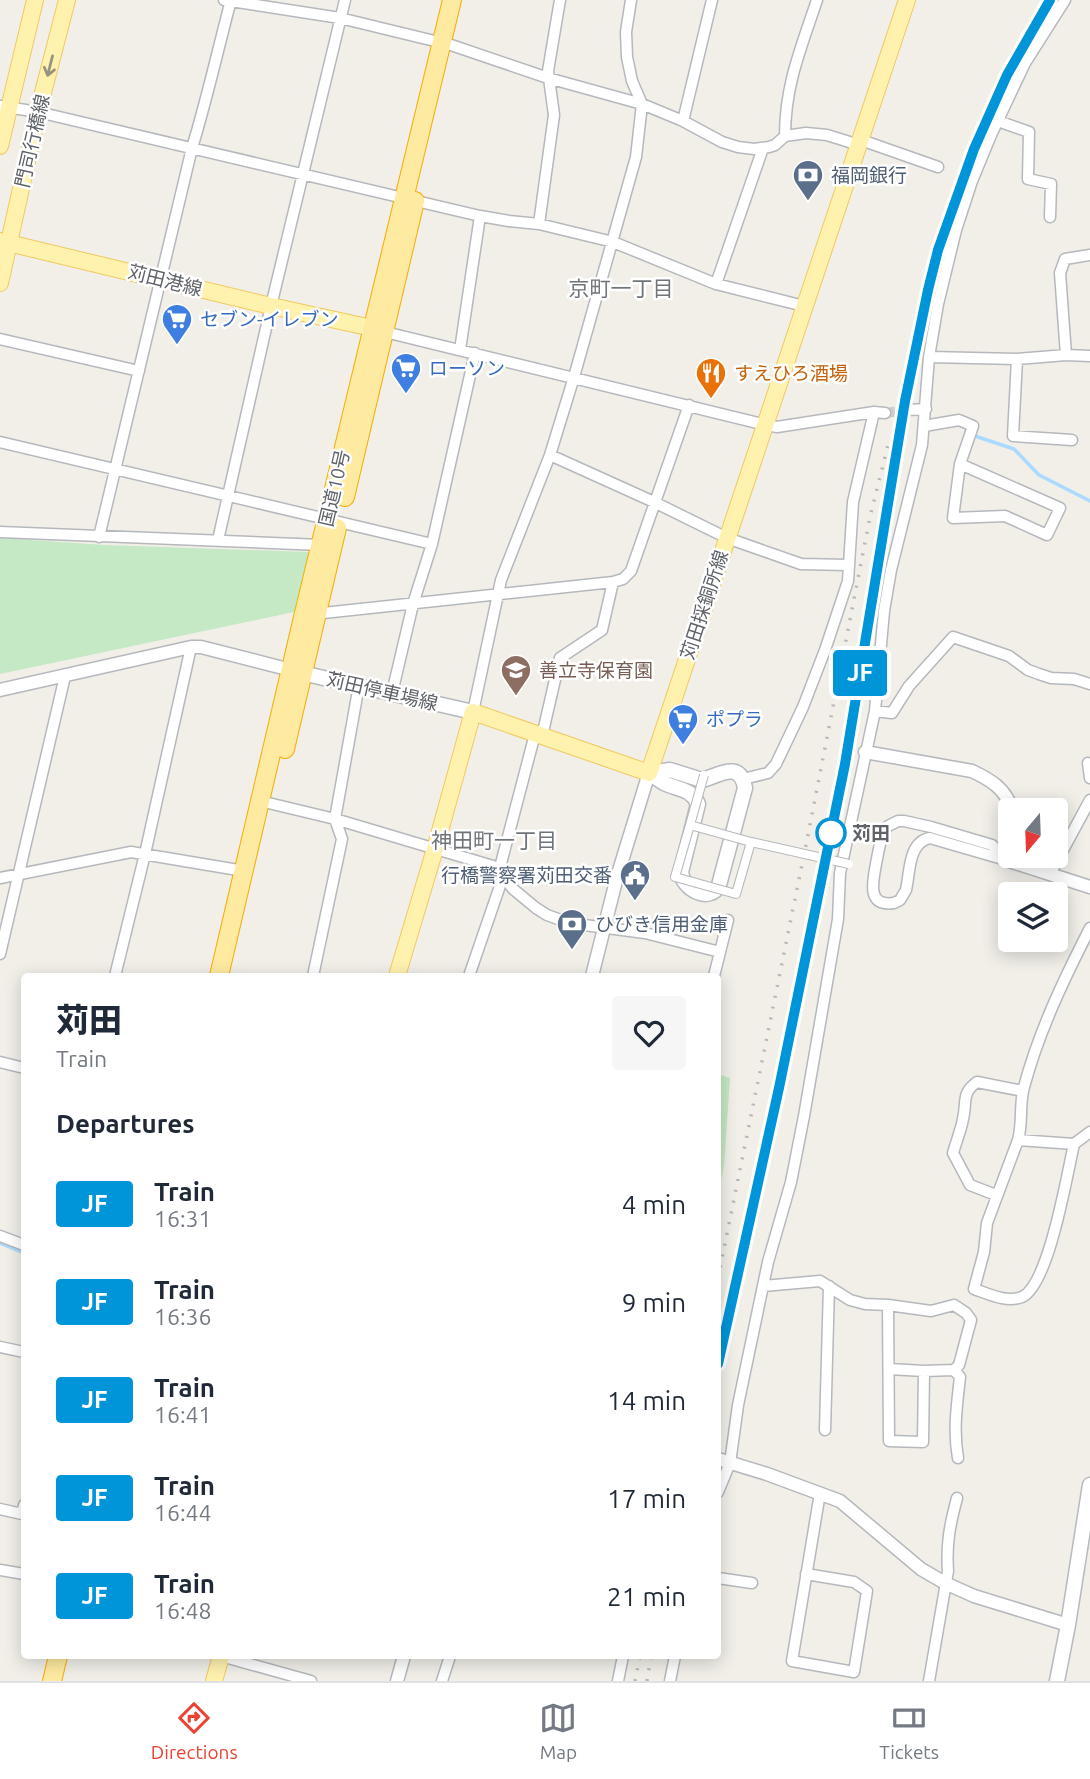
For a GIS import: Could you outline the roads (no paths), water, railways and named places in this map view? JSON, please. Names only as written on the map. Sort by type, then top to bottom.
[{"type":"highway","name":"国道10号","points":[[220,973],[244,871],[265,802],[298,672],[446,45],[452,0]]},
{"type":"highway","name":"国道10号","points":[[446,45],[462,0]]},
{"type":"highway","name":"国道10号","points":[[311,613],[321,545],[333,521]]},
{"type":"highway","name":"国道10号","points":[[231,973],[265,802]]},
{"type":"highway","points":[[52,1681],[57,1659]]},
{"type":"highway","points":[[63,1681],[68,1659]]},
{"type":"main road","name":"門司行橋線","points":[[0,146],[5,106],[35,0]]},
{"type":"main road","name":"門司行橋線","points":[[0,283],[4,242],[66,0]]},
{"type":"main road","name":"苅田採銅所線","points":[[649,773],[907,0]]},
{"type":"main road","name":"苅田港線","points":[[4,242],[379,330]]},
{"type":"main road","name":"苅田停車場線","points":[[298,672],[473,712]]},
{"type":"main road","points":[[398,973],[473,712],[649,773],[665,784],[690,792],[698,804],[681,877],[692,890],[711,893],[719,885],[745,788],[743,779],[726,771],[702,780],[670,769],[649,773]]},
{"type":"main road","points":[[1057,1681],[1087,1521],[1090,1485]]},
{"type":"main road","points":[[214,1681],[220,1659]]},
{"type":"street","points":[[218,540],[345,0]]},
{"type":"street","points":[[539,224],[554,115],[548,71],[560,0]]},
{"type":"street","points":[[473,712],[500,580],[550,455],[636,158],[642,104],[632,81],[627,57],[626,32],[631,0]]},
{"type":"street","points":[[683,121],[712,0]]},
{"type":"street","points":[[785,136],[785,112],[791,75],[817,0]]},
{"type":"street","points":[[1065,0],[1025,63],[972,181],[956,230],[938,304],[929,357],[922,445],[908,496],[884,611],[875,711],[840,873],[838,919],[804,1116],[791,1182],[768,1262],[724,1461],[840,1501],[921,1569],[945,1583],[974,1596],[1068,1625]]},
{"type":"street","points":[[99,537],[192,148],[208,97],[228,1],[340,18],[446,45],[548,78],[642,104],[730,145],[746,149],[775,145],[785,136],[816,133],[860,142],[938,167]]},
{"type":"street","points":[[5,106],[480,216],[539,224],[613,242],[716,284],[804,306]]},
{"type":"street","points":[[998,121],[1029,132],[1028,179],[1051,184],[1050,217]]},
{"type":"street","points":[[716,284],[762,148]]},
{"type":"street","points":[[460,349],[480,216]]},
{"type":"street","points":[[1066,355],[1060,272],[1065,260],[1090,255]]},
{"type":"street","points":[[379,330],[777,427],[880,413],[853,502],[848,581],[825,650],[803,707],[776,764],[768,773],[743,779]]},
{"type":"street","points":[[0,339],[139,371]]},
{"type":"street","points":[[392,693],[413,604],[432,544],[475,353]]},
{"type":"street","points":[[929,357],[1017,359],[1090,356]]},
{"type":"street","points":[[1017,359],[1013,436],[1072,440]]},
{"type":"street","points":[[311,613],[413,604],[623,579],[631,571],[689,405]]},
{"type":"street","points":[[908,410],[926,409]]},
{"type":"street","points":[[924,426],[960,420],[973,426],[960,464],[953,518],[1005,516],[1046,536],[1060,508],[960,464]]},
{"type":"street","points":[[0,442],[432,544]]},
{"type":"street","points":[[550,455],[727,538],[801,564],[848,565]]},
{"type":"street","points":[[0,532],[321,545]]},
{"type":"street","points":[[470,973],[501,874],[560,658],[602,630],[613,582]]},
{"type":"street","points":[[875,711],[892,713],[909,686],[953,637],[1009,656],[1028,670],[1039,674],[1090,684]]},
{"type":"street","points":[[0,690],[191,647],[298,672]]},
{"type":"street","points":[[116,973],[191,647]]},
{"type":"street","points":[[0,954],[65,676]]},
{"type":"street","points":[[314,973],[342,839],[335,819],[359,685]]},
{"type":"street","points":[[865,752],[972,771],[988,778],[1007,798]]},
{"type":"street","points":[[1088,763],[1090,778]]},
{"type":"street","points":[[593,973],[617,877],[649,773]]},
{"type":"street","points":[[704,775],[675,877],[736,894],[751,842]]},
{"type":"street","points":[[1050,874],[1090,800]]},
{"type":"street","points":[[265,802],[335,819],[493,866],[525,900],[547,915],[569,923],[659,936],[720,952]]},
{"type":"street","points":[[898,821],[931,827],[992,845],[1006,860],[930,838],[924,839],[915,847],[906,890],[900,900],[883,903],[877,900],[872,890],[881,837],[888,827],[898,821]]},
{"type":"street","points":[[690,825],[849,864]]},
{"type":"street","points":[[0,878],[131,852],[244,871]]},
{"type":"street","points":[[1031,868],[1090,887]]},
{"type":"street","points":[[715,973],[728,920]]},
{"type":"street","points":[[1090,928],[1057,997],[1032,1060],[1023,1091],[1018,1140],[986,1223],[984,1252],[974,1289],[1008,1300],[1024,1296],[1037,1282],[1048,1257],[1074,1144],[1090,1132]]},
{"type":"street","points":[[0,1062],[21,1067]]},
{"type":"street","points":[[996,1195],[970,1185],[953,1153],[964,1116],[964,1101],[970,1087],[977,1082],[1023,1091]]},
{"type":"street","points":[[1018,1140],[1074,1144]]},
{"type":"street","points":[[0,1236],[21,1244]]},
{"type":"street","points":[[763,1286],[820,1281],[850,1300],[865,1304],[931,1311],[954,1305],[971,1320],[959,1365],[954,1370],[889,1369]]},
{"type":"street","points":[[825,1430],[829,1286]]},
{"type":"street","points":[[888,1305],[889,1441],[923,1442],[924,1371]]},
{"type":"street","points":[[0,1347],[21,1351]]},
{"type":"street","points":[[954,1370],[960,1377],[955,1416],[958,1458]]},
{"type":"street","points":[[806,1574],[854,1582],[867,1591],[853,1672],[792,1661],[806,1574],[820,1493]]},
{"type":"street","points":[[929,1681],[948,1571],[948,1530],[957,1498]]},
{"type":"street","points":[[0,1508],[21,1514]]},
{"type":"street","points":[[0,1570],[21,1574]]},
{"type":"street","points":[[721,1578],[752,1583]]},
{"type":"street","points":[[232,1659],[311,1681]]},
{"type":"street","points":[[397,1681],[403,1659]]},
{"type":"street","points":[[442,1681],[449,1659]]},
{"type":"street","points":[[618,1681],[623,1659]]},
{"type":"street","points":[[670,1681],[674,1659]]},
{"type":"waterway","points":[[972,435],[1014,449],[1039,475],[1090,501]]},
{"type":"waterway","points":[[0,1243],[21,1252]]},
{"type":"tunnel","points":[[885,413],[908,410]]},
{"type":"railway","points":[[721,1350],[779,1088],[845,764],[905,401],[928,290],[938,250],[974,149],[1007,75],[1050,0]]},
{"type":"railway","points":[[721,1263],[870,517],[889,441]]},
{"type":"railway","points":[[635,1681],[639,1659]]},
{"type":"railway","points":[[647,1681],[651,1659]]},
{"type":"train","name":"JF","points":[[721,1350],[779,1088],[845,764],[905,401],[928,290],[938,250],[990,110],[1050,0]]},
{"type":"place","name":"福岡銀行","points":[[808,202]]},
{"type":"place","name":"セブン-イレブン","points":[[177,346]]},
{"type":"place","name":"ローソン","points":[[406,395]]},
{"type":"place","name":"すえひろ酒場","points":[[711,400]]},
{"type":"place","name":"善立寺保育園","points":[[516,697]]},
{"type":"place","name":"ポプラ","points":[[683,746]]},
{"type":"place","name":"苅田","points":[[831,833]]},
{"type":"place","name":"行橋警察署苅田交番","points":[[635,902]]},
{"type":"place","name":"ひびき信用金庫","points":[[572,951]]},
{"type":"district","name":"京町一丁目","points":[[621,288]]},
{"type":"district","name":"神田町一丁目","points":[[494,840]]}]
